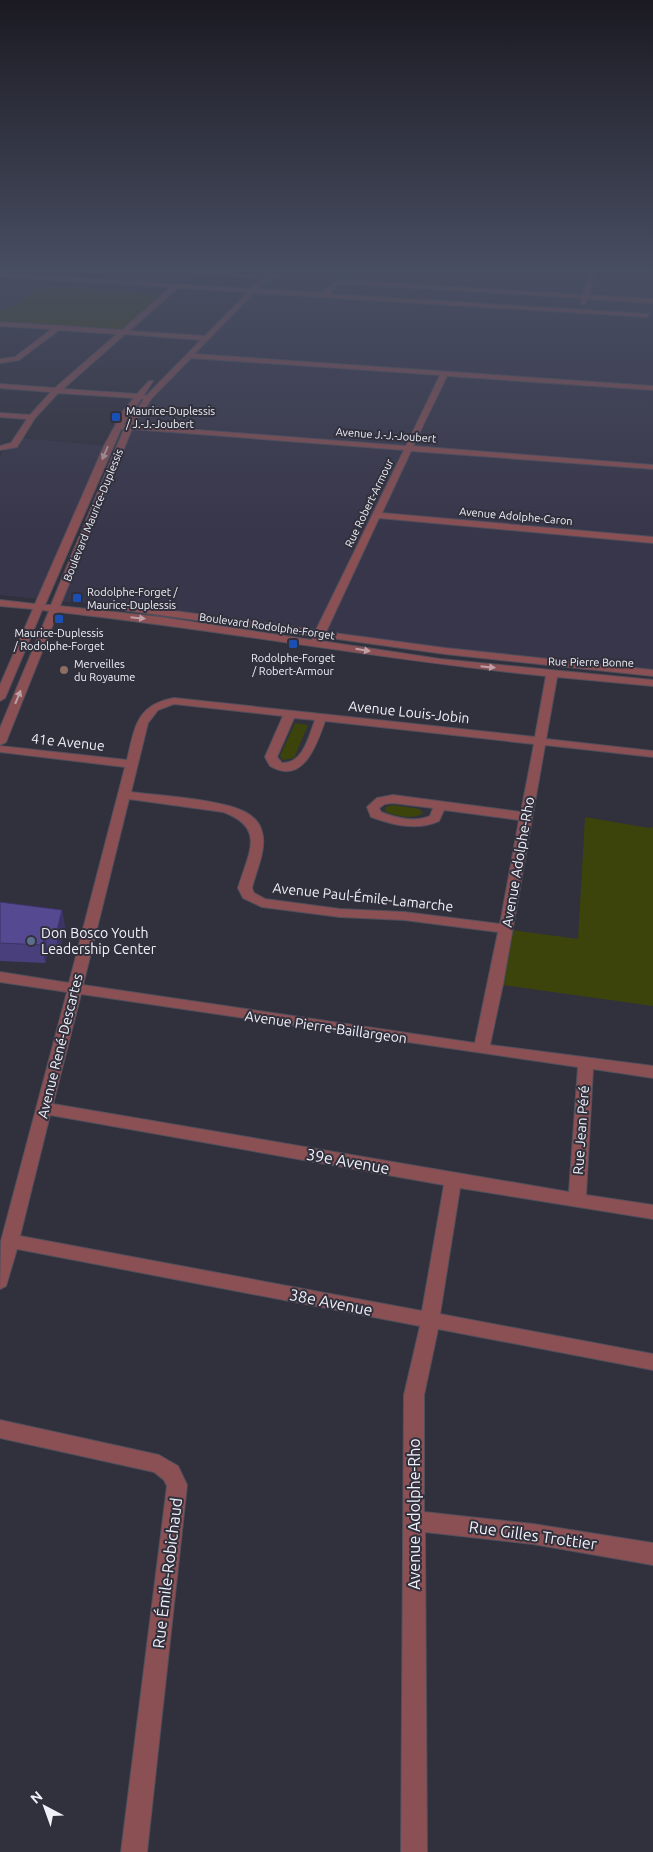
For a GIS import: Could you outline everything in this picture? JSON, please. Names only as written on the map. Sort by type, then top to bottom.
[{"type":"street","points":[[0,361],[19,358]]},
{"type":"street","points":[[3,448],[14,445],[32,417],[56,391],[92,358]]},
{"type":"street","name":"Boulevard Maurice-Duplessis","points":[[0,698],[118,426],[137,396],[175,358]]},
{"type":"street","name":"Boulevard Maurice-Duplessis","points":[[0,742],[129,426],[149,397],[186,358]]},
{"type":"street","points":[[223,358],[653,388]]},
{"type":"street","name":"Rue Robert-Armour","points":[[318,638],[444,374]]},
{"type":"street","points":[[0,386],[149,397]]},
{"type":"street","points":[[0,415],[32,417]]},
{"type":"street","name":"Avenue J.-J.-Joubert","points":[[118,426],[653,467]]},
{"type":"street","name":"Avenue Adolphe-Caron","points":[[377,515],[653,540]]},
{"type":"street","name":"Boulevard Rodolphe-Forget","points":[[0,595],[40,603],[160,620],[653,673]]},
{"type":"street","name":"Boulevard Rodolphe-Forget","points":[[0,603],[40,603]]},
{"type":"street","name":"Boulevard Rodolphe-Forget","points":[[318,638],[440,662],[653,683]]},
{"type":"street","points":[[440,662],[444,651]]},
{"type":"street","name":"Rue Pierre Bonne","points":[[528,660],[653,664]]},
{"type":"street","name":"Boulevard Rodolphe-Forget","points":[[556,674],[595,684],[653,692]]},
{"type":"street","name":"Avenue Adolphe-Rho","points":[[481,1050],[496,984],[539,741],[556,674]]},
{"type":"street","name":"Avenue Louis-Jobin","points":[[161,702],[174,701],[653,754]]},
{"type":"street","name":"Avenue René-Descartes","points":[[0,1281],[132,764],[146,714],[152,707],[161,702]]},
{"type":"street","points":[[290,714],[271,757],[274,763],[284,767],[295,766],[302,762],[321,718]]},
{"type":"street","name":"41e Avenue","points":[[0,749],[132,764]]},
{"type":"street","name":"Avenue Paul-Émile-Lamarche","points":[[124,795],[225,809],[241,814],[249,820],[258,840],[257,850],[245,888],[248,895],[262,903],[340,913],[404,916],[505,929]]},
{"type":"street","points":[[440,805],[527,817]]},
{"type":"street","name":"Avenue Pierre-Baillargeon","points":[[0,977],[481,1050],[653,1072]]},
{"type":"street","name":"Rue Jean Péré","points":[[577,1199],[586,1062]]},
{"type":"street","name":"39e Avenue","points":[[44,1108],[453,1180],[653,1212]]},
{"type":"street","name":"Avenue Adolphe-Rho","points":[[414,1852],[414,1395],[430,1321],[453,1180]]},
{"type":"street","name":"38e Avenue","points":[[10,1241],[653,1362]]},
{"type":"street","name":"Rue Émile-Robichaud","points":[[0,1429],[159,1464],[171,1473],[177,1485],[134,1852]]},
{"type":"street","name":"Rue Gilles Trottier","points":[[413,1521],[517,1530],[585,1540],[653,1554]]},
{"type":"shaded area","points":[[188,358],[653,358],[653,673],[528,660],[146,609],[58,601],[129,427]]},
{"type":"shaded area","points":[[20,438],[108,446],[41,599],[0,595],[0,457],[6,448]]},
{"type":"green space","points":[[295,723],[308,725],[294,758],[283,760],[280,756]]},
{"type":"green space","points":[[393,805],[419,809],[423,813],[415,816],[404,816],[385,811],[386,807]]},
{"type":"green space","points":[[585,817],[649,828],[653,827],[653,1006],[496,984],[505,929],[578,939]]},
{"type":"building","points":[[0,902],[62,910],[56,935],[45,935],[42,945],[0,943]]},
{"type":"place","name":"Maurice-Duplessis / J.-J.-Joubert","points":[[116,417]]},
{"type":"place","name":"Rodolphe-Forget / Maurice-Duplessis","points":[[77,598]]},
{"type":"place","name":"Maurice-Duplessis / Rodolphe-Forget","points":[[59,619]]},
{"type":"place","name":"Rodolphe-Forget / Robert-Armour","points":[[293,644]]},
{"type":"place","name":"Merveilles du Royaume","points":[[64,670]]},
{"type":"place","name":"Don Bosco Youth Leadership Center","points":[[31,941]]}]
